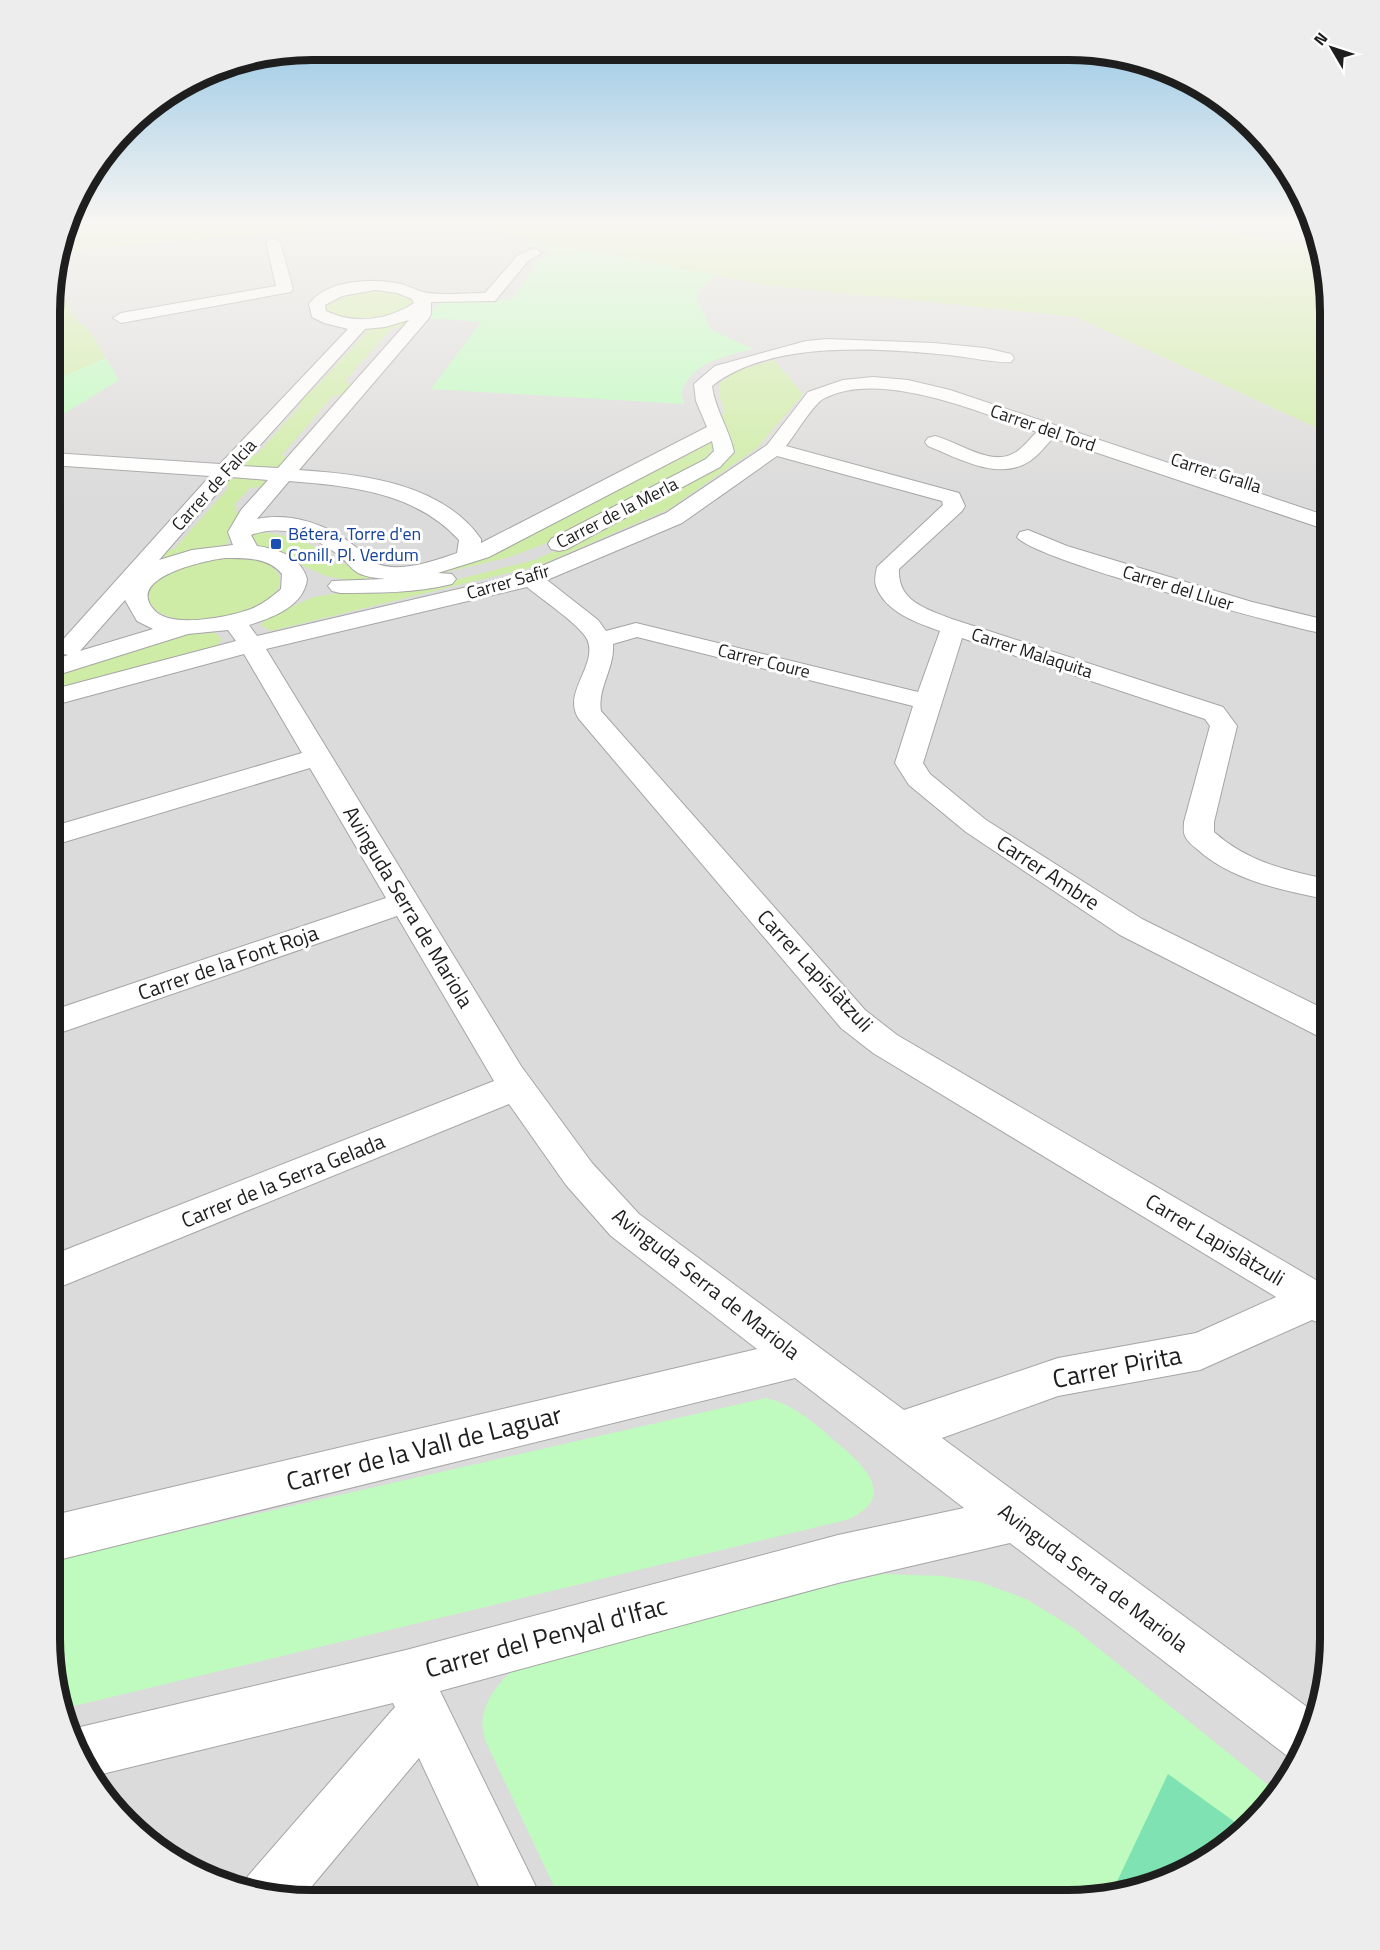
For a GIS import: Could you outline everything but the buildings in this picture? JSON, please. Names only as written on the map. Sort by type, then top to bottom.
[{"type":"street","points":[[121,318],[159,313]]},
{"type":"street","points":[[318,313],[325,318],[357,323],[397,319],[412,313]]},
{"type":"street","points":[[244,542],[249,515],[423,313]]},
{"type":"street","name":"Carrer de Falcia","points":[[60,657],[144,567],[225,471],[356,330],[357,323]]},
{"type":"street","name":"Carrer de la Merla","points":[[292,586],[401,586],[526,564],[713,463],[724,452],[719,429],[703,396],[703,384],[721,370],[782,352],[827,344],[963,350],[1005,358]]},
{"type":"street","name":"Carrer del Tord","points":[[774,449],[815,396],[843,386],[873,383],[908,386],[943,394],[1320,521]]},
{"type":"street","name":"Carrer de la Merla","points":[[244,542],[258,523],[274,522],[320,532],[353,555],[366,569],[388,573],[455,561],[719,429]]},
{"type":"street","points":[[935,442],[993,463],[1014,462],[1050,430]]},
{"type":"street","name":"Carrer Gralla","points":[[1098,446],[1156,453],[1320,507]]},
{"type":"street","name":"Carrer Safir","points":[[243,634],[526,564],[674,518],[774,449]]},
{"type":"street","name":"Carrer Malaquita","points":[[774,449],[952,496],[954,506],[888,567],[888,585],[903,604],[925,618],[953,628],[1214,713],[1224,726],[1199,822],[1199,835],[1215,851],[1237,864],[1278,878],[1320,888]]},
{"type":"street","points":[[60,460],[343,479],[383,487],[441,511],[470,539],[468,556]]},
{"type":"street","name":"Carrer del Lluer","points":[[1028,537],[1059,551],[1234,605],[1320,626]]},
{"type":"street","points":[[60,695],[243,634],[257,616],[275,607],[292,586],[290,567],[244,542],[176,562],[157,571],[143,583],[136,595],[138,607],[148,617],[164,624],[243,634]]},
{"type":"street","points":[[526,564],[590,625],[600,640]]},
{"type":"street","points":[[60,658],[127,627],[138,607]]},
{"type":"street","points":[[60,658],[185,627]]},
{"type":"street","name":"Carrer Ambre","points":[[953,628],[909,764],[919,779],[976,826],[1131,927],[1320,1022]]},
{"type":"street","name":"Carrer Coure","points":[[600,640],[636,630],[928,702]]},
{"type":"street","name":"Avinguda Serra de Mariola","points":[[243,634],[516,1087],[579,1174],[625,1225],[1301,1735]]},
{"type":"street","name":"Carrer Lapislàtzuli","points":[[600,640],[601,654],[586,701],[588,713],[853,1019],[885,1044],[1320,1297]]},
{"type":"street","points":[[60,834],[317,758]]},
{"type":"street","name":"Carrer de la Font Roja","points":[[60,1021],[406,902]]},
{"type":"street","name":"Carrer de la Serra Gelada","points":[[60,1270],[516,1087]]},
{"type":"street","name":"Carrer Pirita","points":[[900,1432],[1058,1377],[1200,1351],[1320,1302]]},
{"type":"street","name":"Carrer de la Vall de Laguar","points":[[60,1537],[799,1358]]},
{"type":"street","name":"Carrer del Penyal d'Ifac","points":[[88,1752],[415,1693],[838,1559],[1015,1519]]},
{"type":"street","points":[[274,1887],[415,1693],[510,1890]]},
{"type":"shaded area","points":[[60,313],[1320,313],[1320,1638],[1315,1687],[1301,1734],[1278,1778],[1246,1816],[1208,1848],[1179,1864],[1149,1877],[1101,1888],[1068,1890],[312,1890],[279,1888],[231,1877],[201,1864],[172,1848],[134,1816],[102,1778],[79,1734],[65,1687],[61,1654]]},
{"type":"green space","points":[[60,313],[72,313],[76,320],[89,330],[106,358],[60,378]]},
{"type":"green space","points":[[326,313],[399,313],[371,319],[327,316]]},
{"type":"green space","points":[[430,313],[703,313],[711,330],[753,349],[720,358],[700,368],[685,383],[681,394],[683,404],[431,389],[481,322],[426,318]]},
{"type":"green space","points":[[1037,313],[1320,313],[1320,429],[1076,317]]},
{"type":"green space","points":[[409,319],[404,326],[392,328],[345,381],[354,385],[346,394],[333,396],[282,455],[290,459],[281,467],[237,464],[242,457],[257,454],[301,405],[292,401],[302,390],[312,391],[367,332],[358,328]]},
{"type":"green space","points":[[106,358],[119,380],[60,416],[60,378]]},
{"type":"green space","points":[[774,360],[803,394],[757,448],[669,509],[541,565],[271,631],[260,625],[270,616],[314,597],[345,592],[416,590],[534,560],[571,544],[717,465],[718,414],[725,413],[720,398],[720,383],[736,371]]},
{"type":"green space","points":[[709,441],[713,446],[709,455],[701,463],[560,538],[510,557],[413,580],[353,581],[326,576],[258,546],[250,541],[247,530],[283,536],[306,543],[326,555],[334,564],[413,574]]},
{"type":"green space","points":[[231,477],[267,481],[264,486],[250,488],[234,505],[238,508],[234,511],[241,513],[230,526],[228,544],[163,561],[150,561],[158,552],[174,549],[229,487],[221,483]]},
{"type":"green space","points":[[236,556],[267,564],[278,573],[279,588],[268,601],[252,610],[238,615],[200,621],[175,619],[157,611],[146,598],[146,590],[150,583],[170,570],[197,561]]},
{"type":"green space","points":[[215,633],[222,639],[216,647],[60,690],[60,673],[164,636]]},
{"type":"green space","points":[[766,1398],[786,1405],[820,1428],[855,1458],[870,1478],[873,1488],[873,1498],[866,1508],[853,1517],[839,1522],[70,1707],[62,1671],[60,1559]]},
{"type":"green space","points":[[883,1574],[940,1576],[980,1582],[1026,1599],[1072,1627],[1271,1787],[1246,1816],[1208,1848],[1149,1877],[1101,1888],[1068,1890],[556,1890],[485,1740],[482,1723],[486,1707],[495,1690],[515,1668],[531,1656]]},
{"type":"green space","points":[[1168,1774],[1237,1824],[1208,1848],[1179,1864],[1149,1877],[1115,1885]]},
{"type":"place","name":"Bétera, Torre d'en Conill, Pl. Verdum","points":[[276,544]]}]
